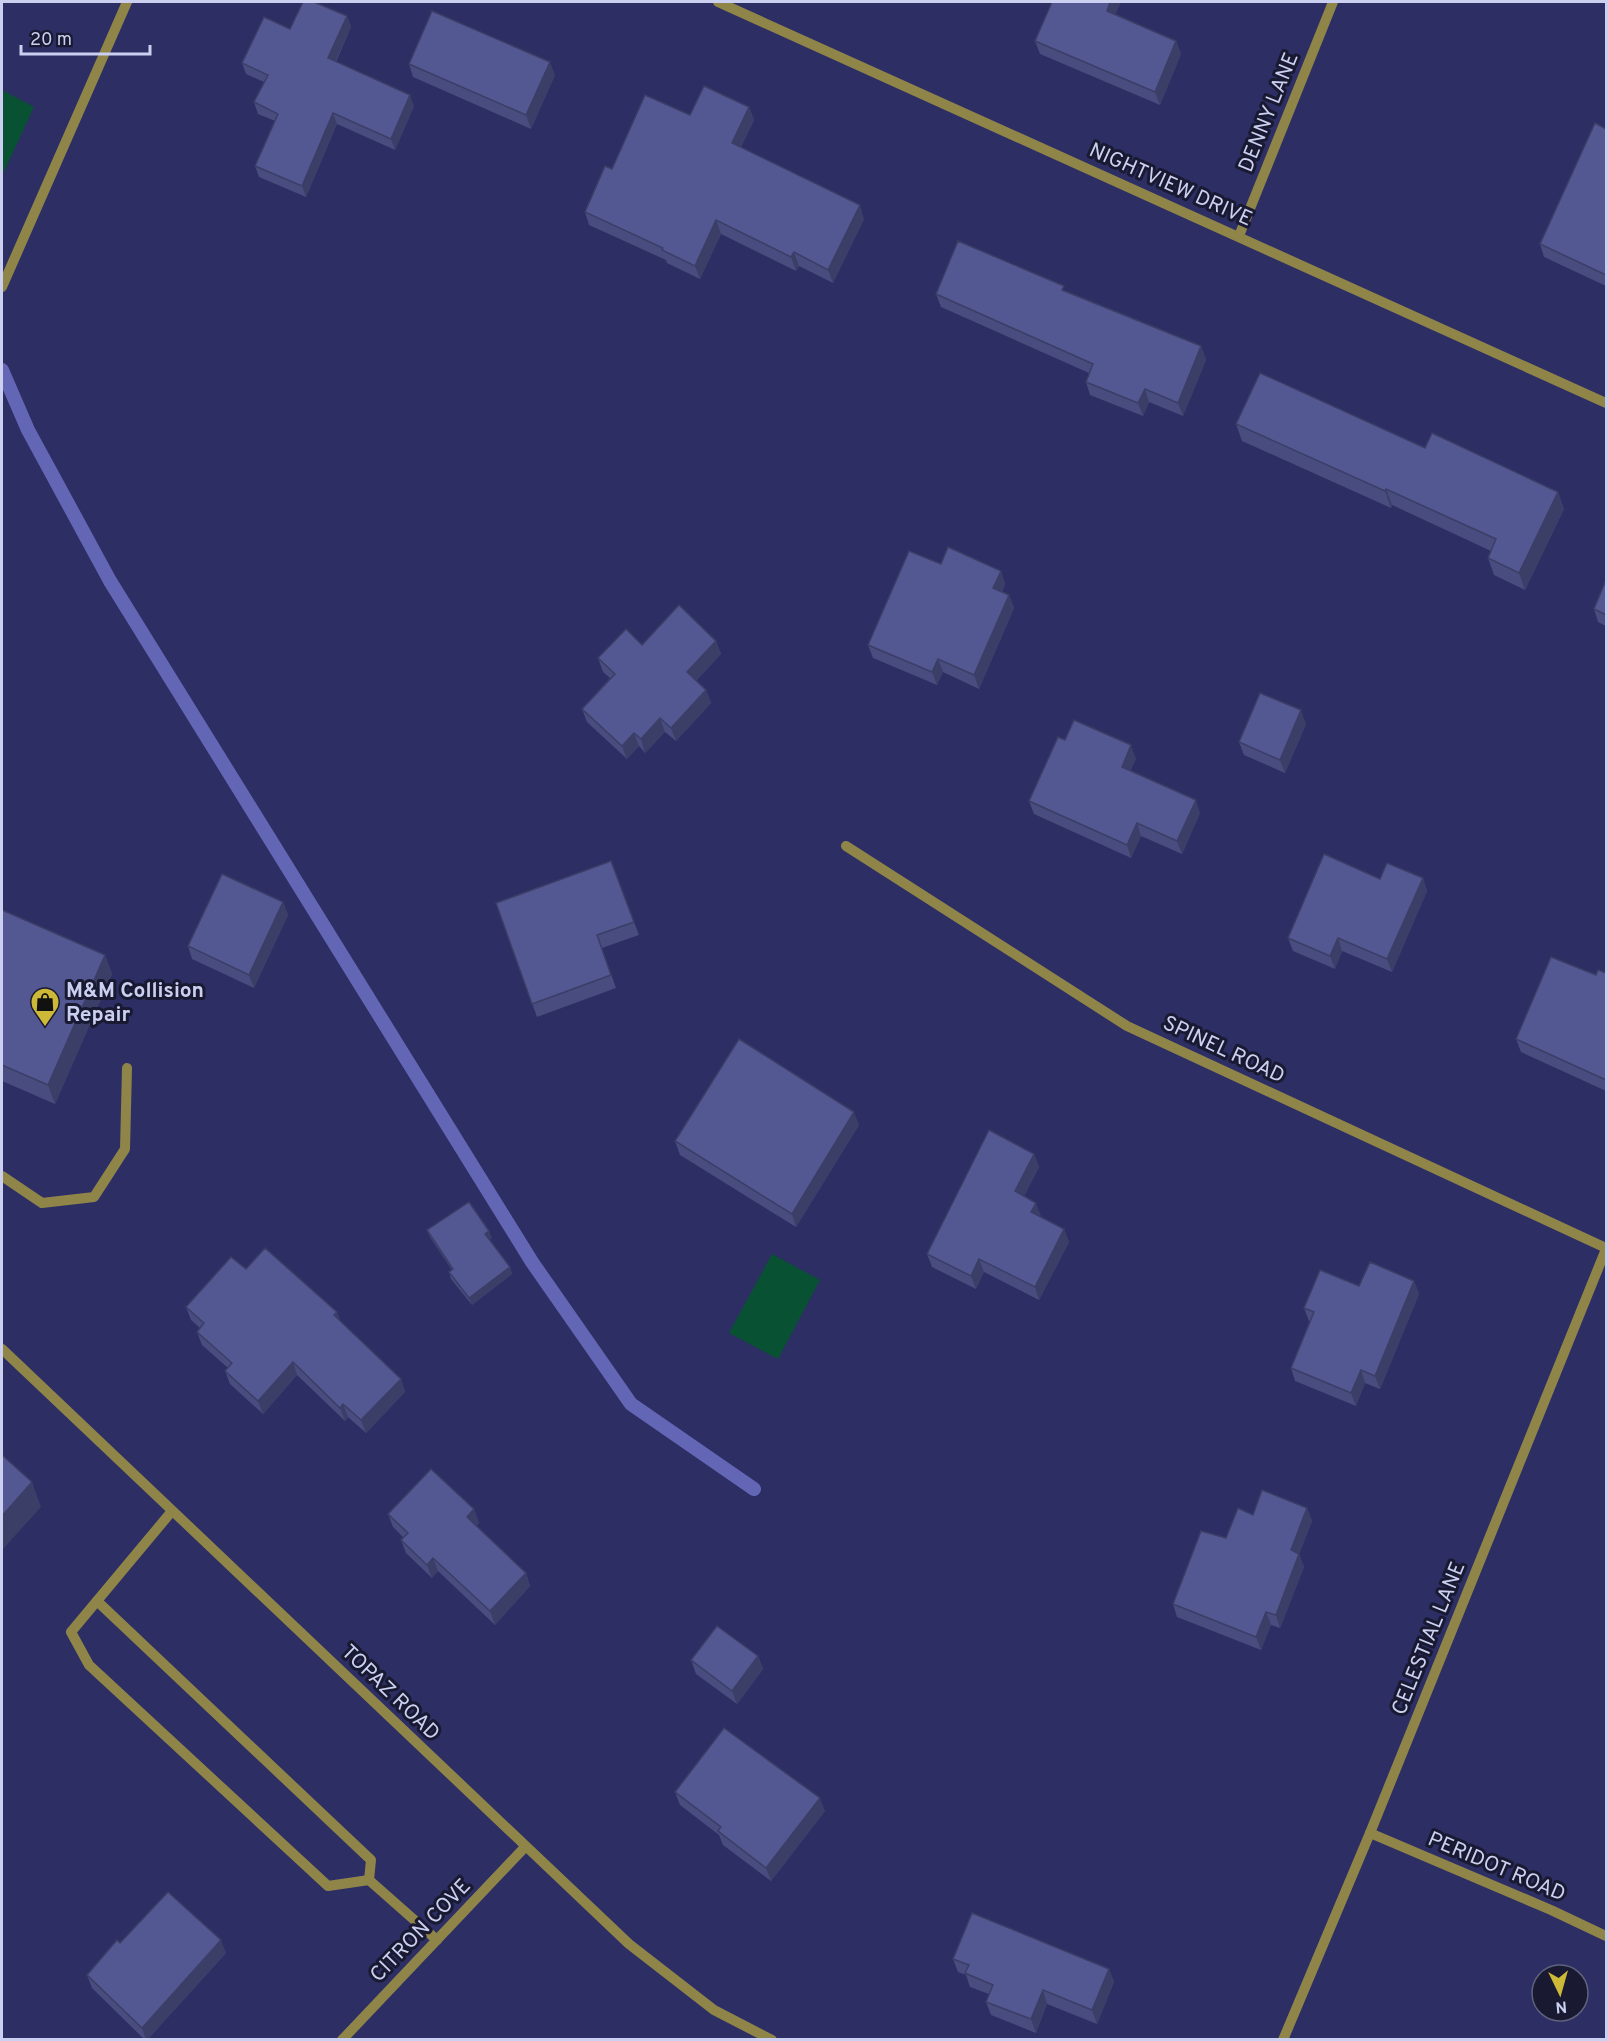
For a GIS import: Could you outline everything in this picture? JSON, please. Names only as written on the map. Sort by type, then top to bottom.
[{"type":"street","points":[[2,287],[127,2]]},
{"type":"street","name":"NIGHTVIEW DRIVE","points":[[718,2],[1606,403]]},
{"type":"street","name":"DENNY LANE","points":[[1239,236],[1333,2]]},
{"type":"street","name":"SPINEL ROAD","points":[[846,846],[1127,1026],[1606,1248]]},
{"type":"street","points":[[2,1176],[42,1203],[94,1197],[125,1149],[127,1068]]},
{"type":"street","name":"CELESTIAL LANE","points":[[1283,2040],[1370,1833],[1606,1248]]},
{"type":"street","name":"TOPAZ ROAD","points":[[2,1349],[629,1944],[714,2010],[772,2040]]},
{"type":"street","points":[[172,1511],[71,1632],[89,1665],[328,1886],[369,1880],[437,1940]]},
{"type":"street","points":[[97,1601],[371,1860],[369,1880]]},
{"type":"street","name":"PERIDOT ROAD","points":[[1370,1833],[1551,1910],[1606,1936]]},
{"type":"street","name":"CITRON COVE","points":[[342,2040],[525,1847]]},
{"type":"green space","points":[[2,90],[34,107],[2,176]]},
{"type":"green space","points":[[772,1254],[820,1280],[778,1359],[729,1333]]},
{"type":"building","points":[[303,2],[314,2],[347,16],[328,58],[410,95],[391,139],[333,113],[302,186],[255,166],[278,114],[254,102],[268,75],[242,63],[264,17],[290,29]]},
{"type":"building","points":[[1052,2],[1110,2],[1107,11],[1176,41],[1155,92],[1035,41]]},
{"type":"building","points":[[432,11],[550,62],[526,115],[409,64]]},
{"type":"building","points":[[704,86],[749,107],[732,143],[860,205],[828,270],[794,252],[791,257],[716,220],[695,266],[662,250],[663,248],[585,212],[605,166],[612,169],[645,95],[690,115]]},
{"type":"building","points":[[1595,123],[1606,129],[1606,275],[1540,244]]},
{"type":"building","points":[[958,241],[1064,286],[1062,290],[1201,346],[1178,403],[1145,389],[1138,403],[1086,382],[1093,364],[936,294]]},
{"type":"building","points":[[1260,373],[1425,448],[1432,433],[1558,492],[1519,573],[1488,558],[1496,539],[1236,424]]},
{"type":"building","points":[[948,547],[1001,571],[993,588],[1009,595],[974,675],[938,659],[932,672],[868,645],[909,551],[941,564]]},
{"type":"building","points":[[1606,580],[1606,615],[1594,609]]},
{"type":"building","points":[[679,605],[716,641],[687,672],[706,690],[671,728],[660,718],[641,739],[634,733],[622,746],[582,709],[615,674],[598,658],[626,629],[642,645]]},
{"type":"building","points":[[1260,693],[1301,710],[1280,760],[1239,742]]},
{"type":"building","points":[[1074,720],[1131,745],[1122,767],[1196,800],[1177,841],[1137,823],[1127,845],[1029,801],[1058,737],[1065,740]]},
{"type":"building","points":[[1324,854],[1380,879],[1387,863],[1423,878],[1387,959],[1338,938],[1330,956],[1288,938]]},
{"type":"building","points":[[611,861],[634,922],[597,935],[611,975],[532,1004],[496,903]]},
{"type":"building","points":[[222,874],[283,902],[249,975],[188,946]]},
{"type":"building","name":"M&M Collision Repair","points":[[2,910],[105,955],[48,1085],[2,1065]]},
{"type":"building","points":[[1551,957],[1596,975],[1598,970],[1606,973],[1606,1080],[1516,1039]]},
{"type":"building","points":[[739,1039],[854,1112],[792,1214],[675,1141]]},
{"type":"building","points":[[989,1130],[1034,1154],[1015,1191],[1036,1203],[1031,1212],[1064,1229],[1035,1287],[979,1259],[971,1276],[927,1254]]},
{"type":"building","points":[[469,1202],[489,1231],[485,1234],[510,1267],[469,1298],[449,1272],[453,1269],[427,1230]]},
{"type":"building","points":[[265,1248],[337,1312],[334,1315],[401,1379],[361,1420],[343,1404],[340,1408],[293,1362],[258,1401],[225,1371],[232,1363],[197,1332],[204,1323],[186,1307],[231,1257],[246,1269]]},
{"type":"building","points":[[1370,1262],[1414,1281],[1375,1376],[1361,1370],[1351,1393],[1291,1368],[1314,1312],[1304,1308],[1320,1270],[1359,1286]]},
{"type":"building","points":[[2,1455],[32,1482],[2,1516]]},
{"type":"building","points":[[431,1469],[474,1509],[467,1517],[526,1573],[490,1611],[433,1558],[427,1565],[401,1540],[408,1533],[388,1514]]},
{"type":"building","points":[[1262,1490],[1307,1508],[1291,1550],[1299,1554],[1276,1615],[1266,1612],[1256,1637],[1173,1604],[1201,1531],[1226,1538],[1238,1508],[1253,1515]]},
{"type":"building","points":[[717,1626],[758,1656],[732,1691],[691,1660]]},
{"type":"building","points":[[724,1728],[820,1798],[766,1868],[718,1831],[721,1827],[675,1792]]},
{"type":"building","points":[[168,1892],[221,1940],[142,2028],[87,1975],[117,1940],[120,1943]]},
{"type":"building","points":[[972,1913],[1109,1969],[1092,2010],[1043,1990],[1031,2019],[986,2002],[993,1985],[965,1973],[969,1965],[953,1959]]},
{"type":"waterway","points":[[2,370],[28,430],[110,581],[532,1262],[631,1404],[754,1489]]},
{"type":"place","name":"M&M Collision Repair","points":[[45,1028]]}]
